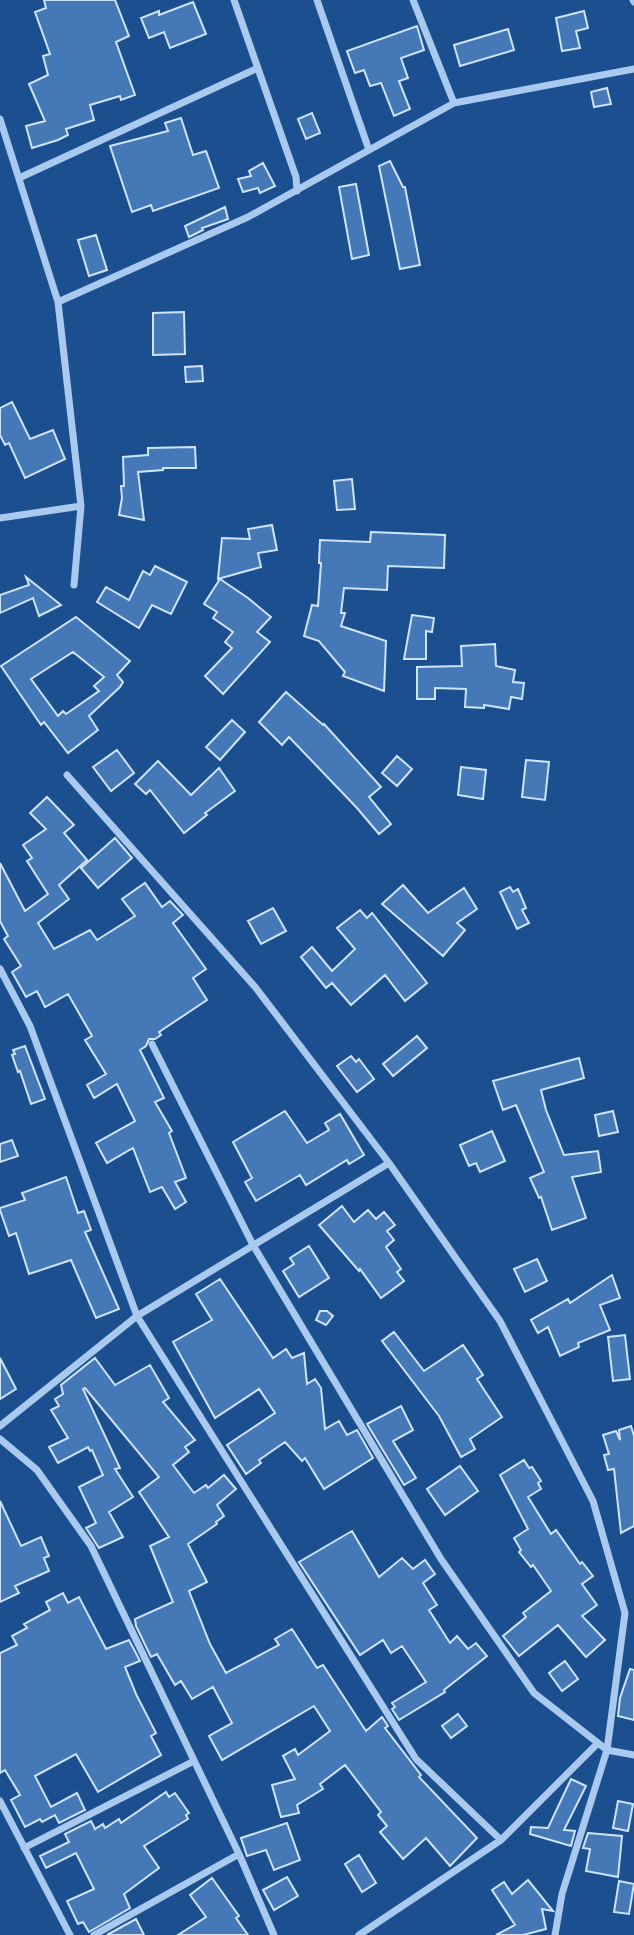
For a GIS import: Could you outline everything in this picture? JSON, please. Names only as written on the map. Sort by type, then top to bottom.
[{"type":"street","points":[[234,0],[296,177],[297,191]]},
{"type":"street","points":[[317,0],[369,150]]},
{"type":"street","points":[[413,0],[454,103]]},
{"type":"street","points":[[19,177],[258,68]]},
{"type":"street","points":[[58,302],[248,218],[454,103],[634,69]]},
{"type":"street","points":[[0,119],[58,302],[81,506],[74,585]]},
{"type":"street","points":[[0,518],[81,506]]},
{"type":"street","points":[[66,775],[256,988],[389,1163],[500,1321],[593,1502],[625,1613],[607,1750],[562,1894],[555,1935]]},
{"type":"street","points":[[0,969],[30,1026],[137,1316],[416,1759],[501,1840]]},
{"type":"street","points":[[152,1044],[253,1245],[448,1570],[534,1693],[607,1750],[634,1755]]},
{"type":"street","points":[[0,1426],[137,1316],[389,1163]]},
{"type":"street","points":[[0,1439],[37,1470],[90,1546],[239,1854],[274,1935]]},
{"type":"street","points":[[359,1935],[501,1840],[598,1743]]},
{"type":"street","points":[[24,1848],[194,1761]]},
{"type":"street","points":[[0,1801],[70,1935]]},
{"type":"street","points":[[94,1935],[239,1854]]},
{"type":"building","points":[[44,0],[115,0],[129,36],[116,42],[135,95],[121,100],[120,96],[90,105],[94,120],[66,129],[68,135],[58,140],[32,148],[26,126],[45,121],[29,84],[48,75],[43,56],[50,54],[35,12],[46,8]]},
{"type":"building","points":[[193,2],[206,34],[170,48],[164,32],[149,38],[141,18],[159,11],[159,15]]},
{"type":"building","points":[[584,11],[588,28],[576,31],[580,48],[562,51],[556,18]]},
{"type":"building","points":[[417,26],[424,50],[401,58],[408,78],[399,81],[410,109],[394,116],[381,83],[370,86],[364,70],[355,73],[347,51]]},
{"type":"building","points":[[508,29],[514,50],[460,66],[454,45]]},
{"type":"building","points":[[607,88],[611,104],[594,107],[591,92]]},
{"type":"building","points":[[312,113],[320,133],[306,139],[298,119]]},
{"type":"building","points":[[181,118],[193,155],[206,151],[219,188],[153,211],[151,205],[132,212],[110,146],[168,131],[165,123]]},
{"type":"building","points":[[390,161],[405,187],[420,265],[400,269],[379,166]]},
{"type":"building","points":[[263,163],[275,186],[260,193],[258,188],[243,192],[238,179],[251,176],[249,171]]},
{"type":"building","points":[[356,184],[369,255],[352,259],[339,187]]},
{"type":"building","points":[[225,207],[228,219],[202,228],[203,230],[189,237],[185,226]]},
{"type":"building","points":[[96,235],[107,270],[89,276],[78,240]]},
{"type":"building","points":[[184,312],[185,354],[153,355],[153,313]]},
{"type":"building","points":[[202,366],[203,381],[186,382],[185,367]]},
{"type":"building","points":[[12,402],[30,439],[53,430],[65,459],[25,478],[9,443],[5,445],[0,435],[0,408]]},
{"type":"building","points":[[195,447],[196,468],[163,468],[138,472],[144,520],[119,515],[121,486],[124,486],[123,457],[148,455],[148,448]]},
{"type":"building","points":[[352,479],[355,509],[337,510],[334,481]]},
{"type":"building","points":[[272,525],[277,550],[258,553],[261,567],[218,579],[222,538],[250,539],[248,529]]},
{"type":"building","points":[[371,532],[445,535],[444,568],[388,566],[387,590],[344,588],[341,613],[345,613],[341,626],[386,641],[384,691],[343,676],[345,672],[319,641],[304,636],[312,605],[318,606],[320,540],[370,542]]},
{"type":"building","points":[[155,566],[187,582],[171,614],[152,605],[139,628],[97,602],[106,587],[129,600],[143,571],[150,575]]},
{"type":"building","points":[[26,577],[61,605],[39,616],[33,598],[0,613],[0,595],[29,585]]},
{"type":"building","points":[[220,579],[271,617],[257,632],[270,642],[223,694],[205,676],[232,648],[225,642],[233,632],[213,618],[217,612],[204,604]]},
{"type":"building","points":[[412,615],[434,618],[432,632],[426,631],[426,659],[404,659]]},
{"type":"building","points":[[76,617],[130,661],[117,675],[123,682],[120,687],[89,716],[98,730],[68,753],[44,722],[41,725],[1,666]],"holes":[[[73,652],[104,677],[94,686],[99,691],[66,714],[63,711],[58,716],[31,679]]]},
{"type":"building","points":[[495,644],[496,666],[515,670],[513,682],[524,683],[522,699],[511,697],[509,709],[484,705],[484,708],[465,707],[466,689],[435,688],[435,699],[417,699],[417,667],[462,666],[461,646]]},
{"type":"building","points":[[286,692],[324,724],[381,787],[369,797],[391,824],[379,834],[289,737],[282,745],[259,722]]},
{"type":"building","points":[[232,720],[245,732],[220,760],[206,747]]},
{"type":"building","points":[[117,750],[134,773],[111,791],[93,767]]},
{"type":"building","points":[[397,756],[412,769],[397,786],[382,773]]},
{"type":"building","points":[[526,760],[549,762],[545,800],[522,797]]},
{"type":"building","points":[[158,761],[191,795],[219,768],[235,791],[184,833],[150,790],[146,794],[135,784]]},
{"type":"building","points":[[461,767],[486,770],[483,799],[458,795]]},
{"type":"building","points":[[47,797],[74,825],[64,833],[87,860],[59,885],[69,899],[38,923],[54,949],[90,930],[97,940],[135,916],[122,899],[145,883],[162,907],[170,901],[183,915],[173,923],[206,969],[193,978],[207,1000],[159,1032],[161,1035],[149,1039],[146,1046],[140,1050],[164,1098],[155,1102],[172,1131],[169,1133],[186,1178],[175,1182],[186,1202],[175,1209],[162,1187],[150,1192],[133,1148],[107,1163],[96,1143],[135,1121],[117,1084],[94,1098],[87,1085],[106,1074],[85,1040],[92,1036],[68,994],[45,1007],[37,991],[26,997],[12,972],[21,966],[4,939],[8,936],[0,921],[0,863],[25,911],[48,894],[27,861],[32,858],[23,845],[46,829],[30,813]]},
{"type":"building","points":[[115,838],[132,858],[98,888],[81,868]]},
{"type":"building","points":[[403,885],[428,913],[464,888],[477,909],[457,923],[465,930],[443,956],[382,904]]},
{"type":"building","points":[[510,887],[513,892],[518,889],[526,908],[522,910],[529,923],[517,929],[500,892]]},
{"type":"building","points":[[273,908],[286,931],[261,944],[248,921]]},
{"type":"building","points":[[360,910],[367,918],[372,913],[427,983],[405,1001],[385,975],[351,1005],[332,983],[326,988],[301,957],[312,947],[332,971],[355,949],[337,928]]},
{"type":"building","points":[[417,1036],[427,1048],[393,1076],[383,1064]]},
{"type":"building","points":[[25,1046],[45,1099],[31,1104],[12,1055],[15,1054],[13,1050]]},
{"type":"building","points":[[351,1056],[356,1062],[359,1059],[374,1079],[357,1092],[337,1066]]},
{"type":"building","points":[[579,1058],[584,1078],[541,1090],[564,1155],[598,1151],[601,1172],[572,1177],[586,1218],[552,1230],[541,1197],[539,1198],[530,1178],[544,1172],[516,1105],[503,1110],[493,1081]]},
{"type":"building","points":[[285,1111],[307,1143],[329,1130],[325,1123],[340,1114],[364,1155],[349,1164],[347,1160],[306,1185],[300,1175],[256,1201],[245,1182],[252,1178],[233,1142]]},
{"type":"building","points":[[613,1111],[618,1132],[599,1136],[595,1115]]},
{"type":"building","points":[[492,1131],[505,1161],[480,1172],[476,1163],[469,1166],[460,1145]]},
{"type":"building","points":[[12,1140],[18,1156],[0,1162],[0,1144]]},
{"type":"building","points":[[66,1177],[78,1213],[84,1211],[91,1230],[85,1232],[119,1309],[96,1318],[71,1260],[29,1274],[16,1233],[9,1236],[0,1210],[25,1200],[22,1193]]},
{"type":"building","points":[[342,1206],[354,1222],[368,1210],[376,1219],[384,1212],[395,1225],[387,1231],[394,1240],[386,1247],[401,1269],[397,1272],[404,1281],[381,1298],[360,1269],[359,1271],[319,1225]]},
{"type":"building","points":[[309,1246],[329,1278],[299,1297],[283,1271],[294,1264],[290,1258]]},
{"type":"building","points":[[537,1259],[547,1281],[525,1292],[514,1269]]},
{"type":"building","points":[[612,1275],[620,1298],[600,1305],[610,1330],[578,1343],[579,1347],[560,1356],[548,1327],[538,1333],[531,1320],[568,1299],[570,1303]]},
{"type":"building","points":[[220,1279],[273,1358],[286,1349],[292,1358],[304,1353],[307,1384],[315,1379],[321,1388],[325,1429],[339,1421],[347,1435],[357,1430],[373,1458],[324,1489],[305,1458],[302,1461],[285,1442],[259,1460],[261,1463],[246,1474],[227,1445],[275,1413],[259,1389],[215,1418],[173,1342],[212,1320],[196,1294]]},
{"type":"building","points":[[320,1311],[327,1311],[333,1316],[326,1325],[316,1320]]},
{"type":"building","points":[[394,1332],[424,1371],[463,1345],[483,1375],[477,1379],[502,1417],[470,1439],[475,1449],[461,1457],[439,1416],[382,1341]]},
{"type":"building","points":[[625,1335],[630,1379],[613,1381],[608,1337]]},
{"type":"building","points":[[0,1358],[16,1389],[0,1399]]},
{"type":"building","points":[[95,1358],[115,1385],[150,1365],[169,1398],[163,1402],[195,1440],[185,1447],[189,1452],[173,1465],[194,1493],[206,1485],[208,1488],[224,1475],[236,1489],[217,1505],[224,1516],[188,1544],[207,1582],[189,1591],[210,1644],[226,1673],[279,1645],[275,1639],[292,1629],[317,1668],[323,1665],[366,1731],[382,1717],[388,1726],[385,1728],[421,1775],[419,1777],[477,1838],[450,1866],[426,1838],[403,1859],[380,1832],[387,1826],[378,1815],[381,1812],[345,1765],[320,1784],[323,1789],[297,1805],[299,1813],[281,1817],[272,1785],[295,1779],[283,1756],[295,1749],[298,1755],[330,1731],[314,1706],[222,1760],[209,1736],[232,1723],[213,1687],[192,1699],[181,1681],[175,1685],[157,1654],[151,1657],[136,1626],[135,1619],[173,1602],[150,1546],[169,1537],[139,1492],[159,1477],[85,1388],[83,1389],[120,1468],[115,1469],[133,1497],[109,1512],[123,1537],[99,1548],[86,1528],[96,1523],[79,1487],[103,1475],[92,1450],[88,1447],[58,1463],[49,1447],[68,1438],[51,1410],[59,1406],[55,1399],[63,1394],[61,1385]]},
{"type":"building","points":[[401,1406],[413,1430],[393,1441],[416,1478],[404,1485],[367,1424]]},
{"type":"building","points":[[631,1426],[634,1436],[634,1526],[621,1533],[614,1469],[608,1470],[604,1455],[609,1454],[603,1435],[616,1431],[620,1440],[619,1430]]},
{"type":"building","points":[[524,1460],[541,1481],[538,1483],[541,1489],[528,1497],[551,1534],[556,1530],[580,1564],[582,1562],[593,1576],[582,1584],[597,1605],[582,1616],[605,1640],[586,1657],[558,1625],[519,1656],[503,1636],[526,1617],[523,1613],[551,1591],[533,1565],[531,1567],[519,1552],[521,1550],[514,1538],[528,1529],[500,1475]]},
{"type":"building","points":[[460,1466],[478,1491],[445,1515],[427,1489]]},
{"type":"building","points":[[0,1501],[21,1546],[41,1537],[49,1556],[44,1558],[49,1571],[15,1586],[19,1593],[0,1602]]},
{"type":"building","points":[[352,1531],[379,1577],[402,1558],[413,1569],[425,1560],[435,1574],[423,1583],[437,1605],[429,1610],[450,1643],[457,1636],[468,1649],[476,1643],[487,1656],[444,1690],[445,1692],[399,1720],[392,1709],[395,1707],[392,1703],[426,1682],[402,1646],[391,1653],[383,1640],[360,1655],[299,1562]]},
{"type":"building","points":[[63,1593],[68,1603],[79,1597],[106,1649],[129,1640],[140,1661],[125,1667],[156,1733],[151,1736],[161,1755],[98,1792],[76,1754],[35,1776],[51,1807],[77,1793],[85,1810],[59,1823],[55,1815],[25,1827],[11,1800],[20,1795],[5,1770],[0,1773],[0,1653],[17,1645],[12,1636],[27,1628],[24,1624],[50,1610],[46,1602]]},
{"type":"building","points":[[565,1661],[578,1679],[562,1691],[549,1673]]},
{"type":"building","points":[[630,1669],[634,1670],[634,1720],[618,1716],[620,1698]]},
{"type":"building","points":[[458,1714],[467,1726],[451,1738],[442,1726]]},
{"type":"building","points":[[571,1779],[586,1786],[564,1830],[575,1831],[571,1846],[530,1834],[531,1827],[548,1828]]},
{"type":"building","points":[[166,1792],[169,1797],[175,1793],[189,1813],[186,1815],[188,1819],[144,1846],[159,1868],[124,1894],[130,1908],[89,1932],[83,1922],[78,1924],[67,1901],[94,1889],[76,1853],[46,1868],[40,1856],[69,1842],[65,1834],[91,1821],[95,1829],[103,1824],[105,1828],[119,1819],[121,1823]]},
{"type":"building","points":[[618,1801],[633,1804],[628,1831],[613,1828]]},
{"type":"building","points":[[287,1823],[300,1860],[274,1870],[266,1850],[247,1856],[241,1838]]},
{"type":"building","points":[[588,1833],[622,1836],[618,1877],[586,1871],[590,1849],[583,1848]]},
{"type":"building","points":[[359,1855],[376,1883],[362,1892],[345,1864]]},
{"type":"building","points":[[287,1877],[298,1896],[274,1910],[263,1890]]},
{"type":"building","points":[[212,1878],[239,1916],[236,1918],[248,1935],[178,1935],[206,1917],[190,1895]]},
{"type":"building","points":[[528,1880],[553,1911],[542,1909],[546,1929],[523,1935],[496,1935],[515,1925],[492,1890],[504,1882],[512,1894]]},
{"type":"building","points":[[619,1881],[634,1884],[629,1914],[614,1912]]},
{"type":"building","points":[[136,1919],[144,1935],[107,1935]]}]
